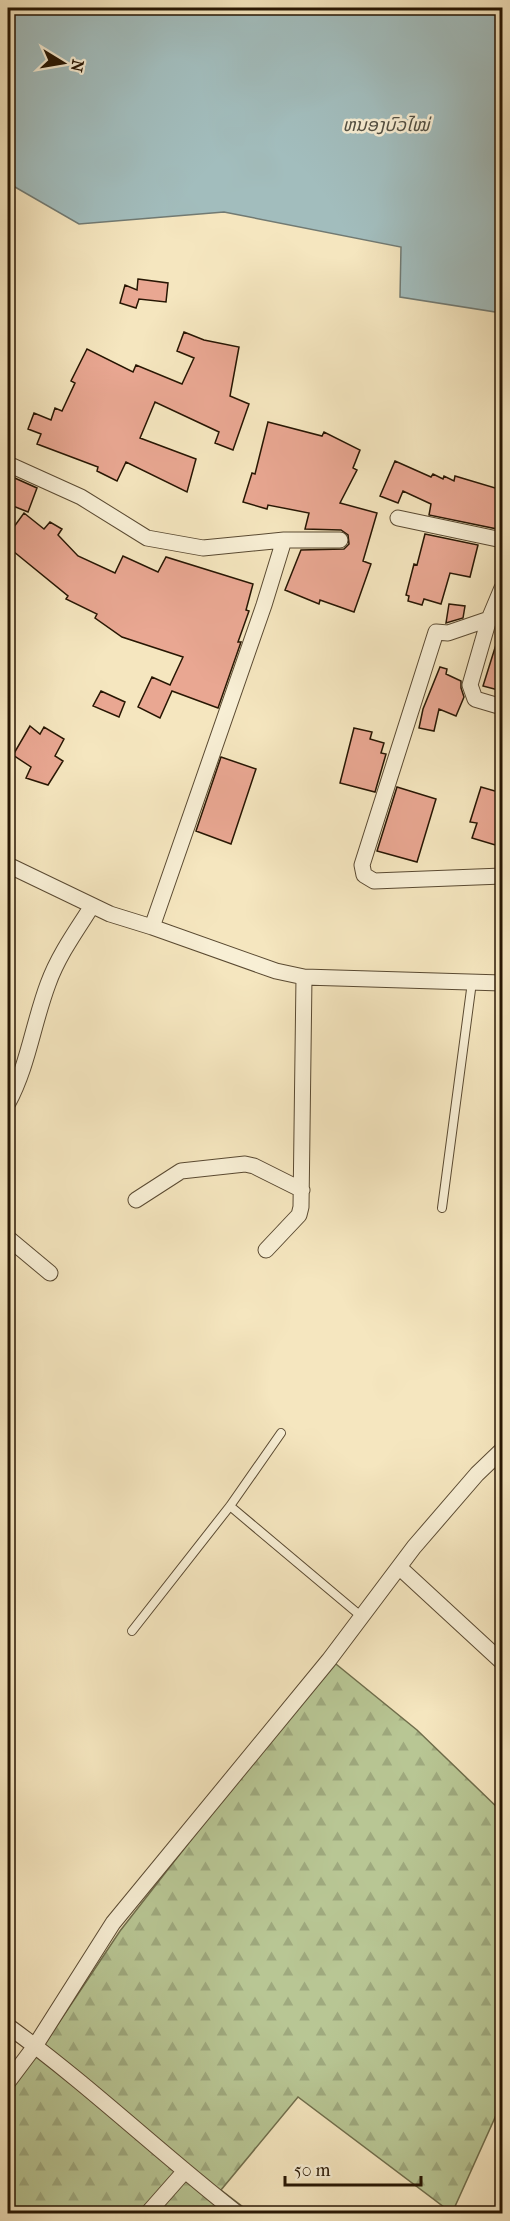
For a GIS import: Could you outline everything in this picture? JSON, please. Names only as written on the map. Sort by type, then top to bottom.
[{"type":"street","points":[[8,464],[81,497],[147,538],[202,548],[284,540],[340,540]]},
{"type":"street","points":[[398,518],[502,540]]},
{"type":"street","points":[[152,927],[264,605],[284,540]]},
{"type":"street","points":[[502,588],[489,619],[470,685],[475,699],[502,706]]},
{"type":"street","points":[[489,619],[448,633],[436,632],[362,865],[364,875],[374,881],[502,876]]},
{"type":"street","points":[[8,866],[92,906],[276,971],[304,977],[502,983]]},
{"type":"street","points":[[8,1103],[22,1072],[52,974],[92,906]]},
{"type":"street","points":[[266,1250],[299,1215],[302,1207],[304,977]]},
{"type":"street","points":[[136,1200],[181,1171],[245,1164],[254,1166],[302,1190]]},
{"type":"street","points":[[8,1238],[50,1273]]},
{"type":"street","points":[[8,2082],[35,2046],[113,1923],[362,1617],[399,1567],[477,1474],[502,1450]]},
{"type":"street","points":[[399,1567],[502,1662]]},
{"type":"street","points":[[8,2026],[238,2214]]},
{"type":"street","points":[[147,2214],[184,2172]]},
{"type":"lane","points":[[442,1208],[472,982]]},
{"type":"lane","points":[[132,1632],[230,1506],[281,1432]]},
{"type":"lane","points":[[230,1506],[362,1617]]},
{"type":"green space","points":[[331,1660],[417,1730],[502,1812],[502,2102],[452,2213],[298,2097],[221,2190],[251,2213],[8,2213],[8,2092],[40,2051],[120,1931]]},
{"type":"water","name":"ຫນອງບົວໄໝ່","points":[[8,8],[502,8],[502,313],[400,297],[401,247],[224,212],[79,224],[8,183]]},
{"type":"building","points":[[138,279],[168,283],[166,302],[139,299],[136,308],[120,303],[125,285],[137,290]]},
{"type":"building","points":[[184,332],[204,340],[239,347],[230,396],[249,404],[233,450],[215,443],[219,432],[155,402],[140,438],[196,459],[187,492],[126,462],[117,481],[97,471],[98,467],[37,444],[41,434],[28,429],[34,413],[51,420],[55,408],[62,411],[75,383],[71,381],[87,349],[133,372],[136,365],[182,384],[194,358],[177,351]]},
{"type":"building","points":[[268,422],[322,436],[324,432],[360,450],[353,468],[357,470],[340,503],[377,513],[363,561],[371,564],[354,612],[320,600],[319,604],[285,590],[301,550],[344,549],[349,544],[348,535],[341,530],[305,529],[309,513],[268,505],[267,509],[243,502],[252,473],[255,474]]},
{"type":"building","points":[[395,461],[431,477],[433,474],[454,481],[455,476],[502,490],[502,530],[429,515],[431,504],[403,491],[398,503],[380,496]]},
{"type":"building","points":[[8,475],[37,488],[28,512],[8,504]]},
{"type":"building","points":[[24,513],[44,529],[50,522],[62,529],[58,535],[78,556],[115,573],[123,556],[158,572],[166,557],[253,584],[246,610],[249,611],[238,642],[241,642],[218,708],[172,691],[160,718],[138,707],[152,677],[170,685],[183,657],[122,637],[95,618],[97,614],[66,599],[68,596],[8,547],[8,535]]},
{"type":"building","points":[[425,534],[478,545],[470,577],[450,573],[441,604],[424,599],[422,605],[408,601],[409,596],[406,595]]},
{"type":"building","points":[[449,604],[465,606],[463,618],[446,623]]},
{"type":"building","points":[[499,635],[502,635],[502,691],[483,686]]},
{"type":"building","points":[[440,667],[447,669],[446,674],[461,681],[464,697],[456,716],[439,709],[434,731],[419,728],[423,709]]},
{"type":"building","points":[[101,691],[125,702],[119,717],[93,706]]},
{"type":"building","points":[[30,726],[40,734],[44,727],[64,739],[55,756],[63,761],[48,785],[26,778],[31,767],[13,755]]},
{"type":"building","points":[[354,728],[372,732],[370,739],[384,743],[381,753],[386,754],[375,792],[340,783]]},
{"type":"building","points":[[221,757],[256,769],[231,844],[196,831]]},
{"type":"building","points":[[397,787],[436,799],[417,862],[377,851]]},
{"type":"building","points":[[481,787],[502,793],[502,847],[472,838],[477,823],[470,822]]}]
